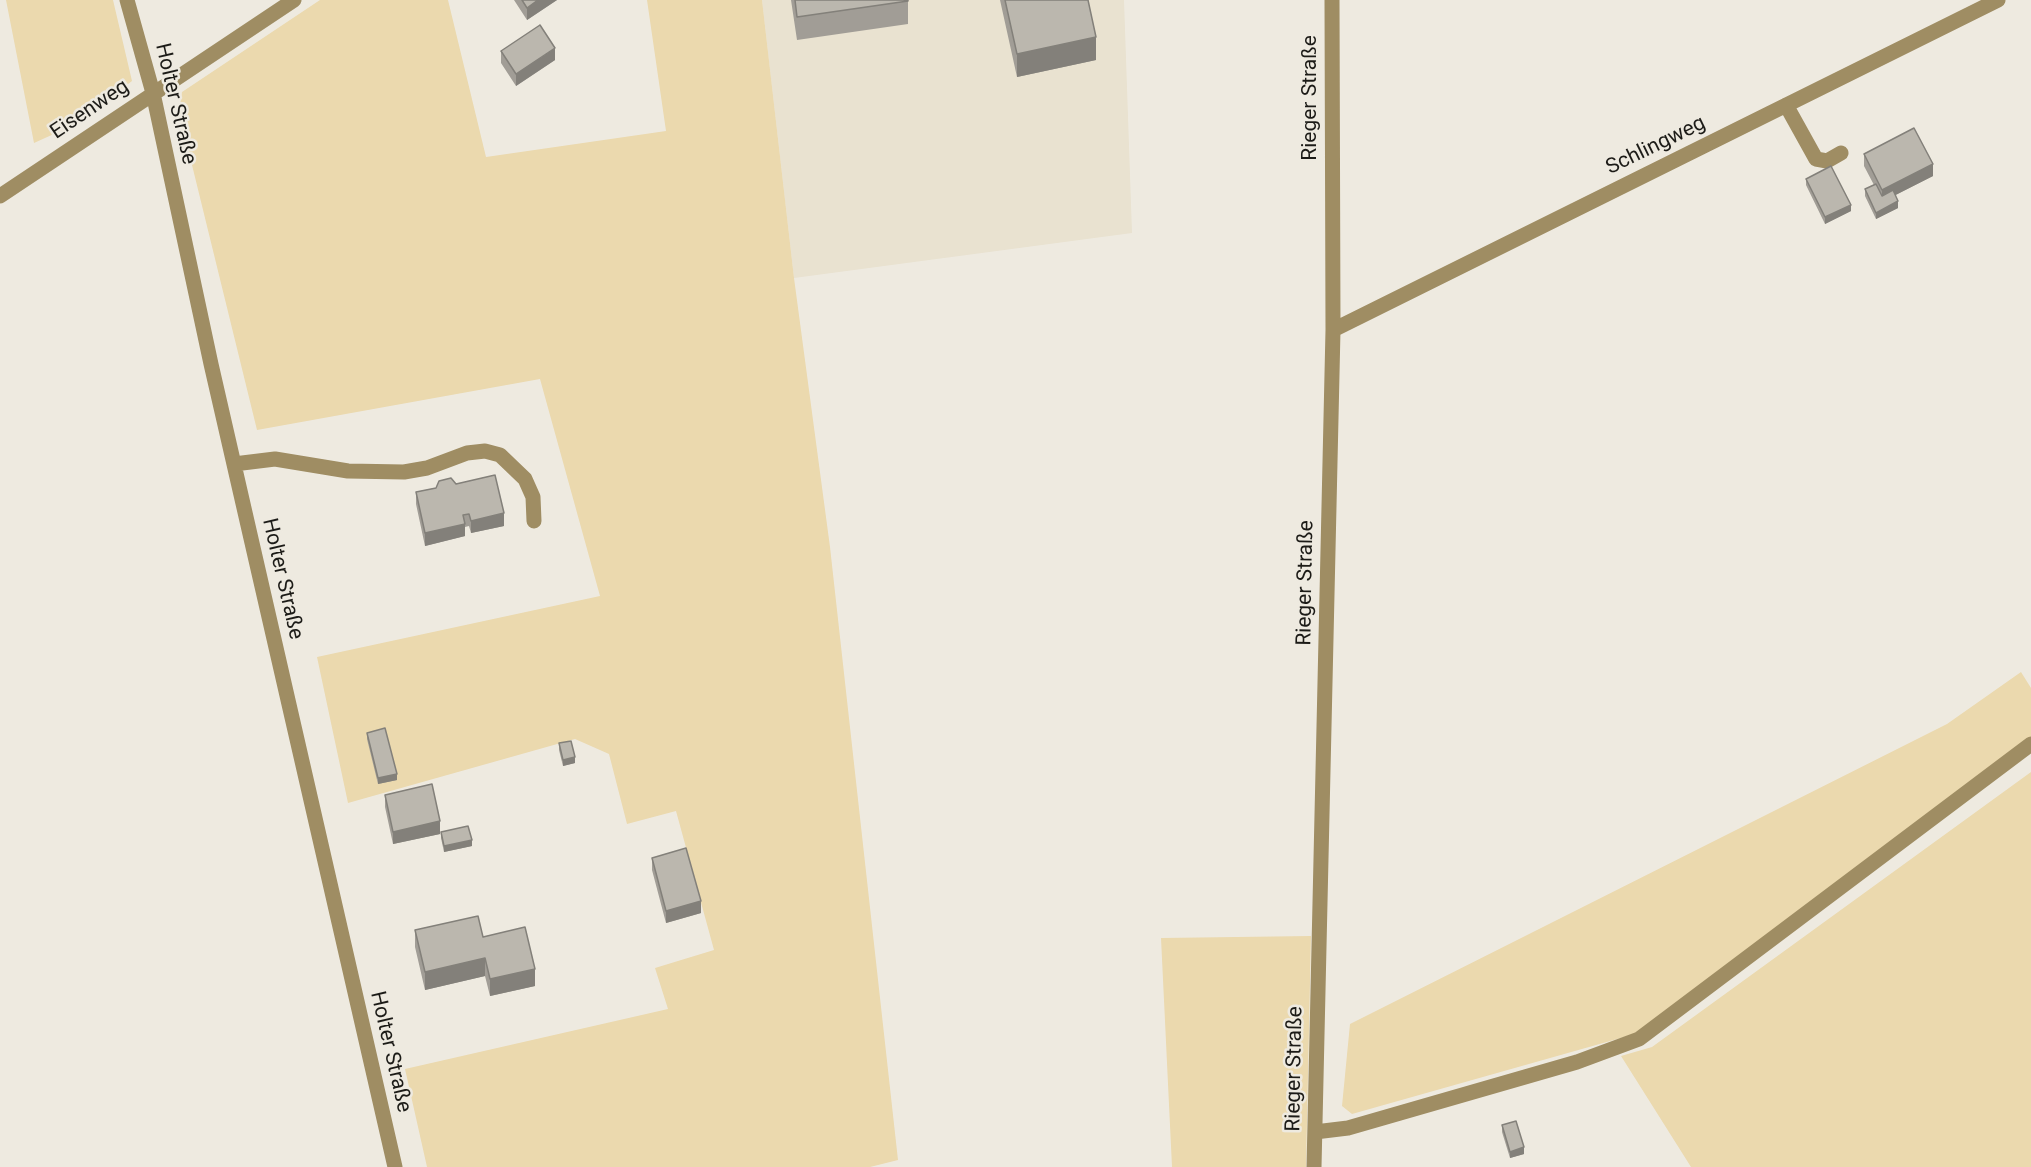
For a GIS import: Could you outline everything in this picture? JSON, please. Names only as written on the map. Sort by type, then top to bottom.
[{"type":"street","name":"Holter Straße","points":[[127,0],[153,93],[234,464],[395,1167]]},
{"type":"street","name":"Eisenweg","points":[[0,196],[294,0]]},
{"type":"street","name":"Rieger Straße","points":[[1314,1167],[1333,330],[1332,0]]},
{"type":"street","name":"Schlingweg","points":[[1333,330],[1998,0]]},
{"type":"street","points":[[1786,105],[1816,159],[1827,161],[1841,153]]},
{"type":"street","points":[[234,464],[276,459],[348,471],[404,472],[427,468],[467,453],[485,451],[500,455],[525,479],[532,497],[534,521]]},
{"type":"street","points":[[1315,1132],[1348,1128],[1577,1062],[1639,1039],[2031,744]]},
{"type":"shaded area","points":[[6,0],[113,0],[132,81],[76,124],[34,143]]},
{"type":"shaded area","points":[[320,0],[448,0],[486,157],[666,131],[647,0],[762,0],[794,278],[830,547],[898,1160],[870,1167],[427,1167],[405,1069],[668,1009],[655,968],[714,950],[676,811],[627,824],[609,754],[575,739],[348,803],[317,657],[600,596],[540,379],[257,430],[179,112],[182,92]]},
{"type":"shaded area","points":[[762,0],[1124,0],[1132,233],[794,278]]},
{"type":"shaded area","points":[[2021,672],[2031,688],[2031,737],[1635,1034],[1352,1114],[1342,1106],[1350,1024],[1947,724]]},
{"type":"shaded area","points":[[2031,772],[2031,1167],[1691,1167],[1621,1056],[1652,1047]]},
{"type":"shaded area","points":[[1311,936],[1306,1167],[1172,1167],[1161,938]]},
{"type":"building","points":[[522,0],[538,0],[527,8]]},
{"type":"building","points":[[795,0],[908,0],[908,1],[797,17]]},
{"type":"building","points":[[1005,0],[1088,0],[1096,37],[1017,54]]},
{"type":"building","points":[[540,25],[555,48],[516,74],[501,51]]},
{"type":"building","points":[[1914,128],[1933,164],[1882,190],[1864,154]]},
{"type":"building","points":[[1831,166],[1851,205],[1825,217],[1806,179]]},
{"type":"building","points":[[1876,184],[1882,196],[1893,190],[1898,201],[1876,213],[1865,189]]},
{"type":"building","points":[[495,475],[504,513],[471,521],[469,514],[463,515],[465,524],[425,533],[416,492],[436,488],[439,481],[451,478],[456,484]]},
{"type":"building","points":[[385,728],[397,774],[378,778],[367,733]]},
{"type":"building","points":[[571,741],[575,757],[563,760],[559,743]]},
{"type":"building","points":[[432,784],[440,821],[393,832],[385,795]]},
{"type":"building","points":[[468,826],[472,840],[444,846],[441,832]]},
{"type":"building","points":[[686,848],[701,901],[666,911],[652,858]]},
{"type":"building","points":[[478,916],[483,937],[525,927],[535,969],[490,979],[485,958],[425,972],[415,930]]},
{"type":"building","points":[[1516,1121],[1524,1147],[1510,1152],[1502,1125]]}]
